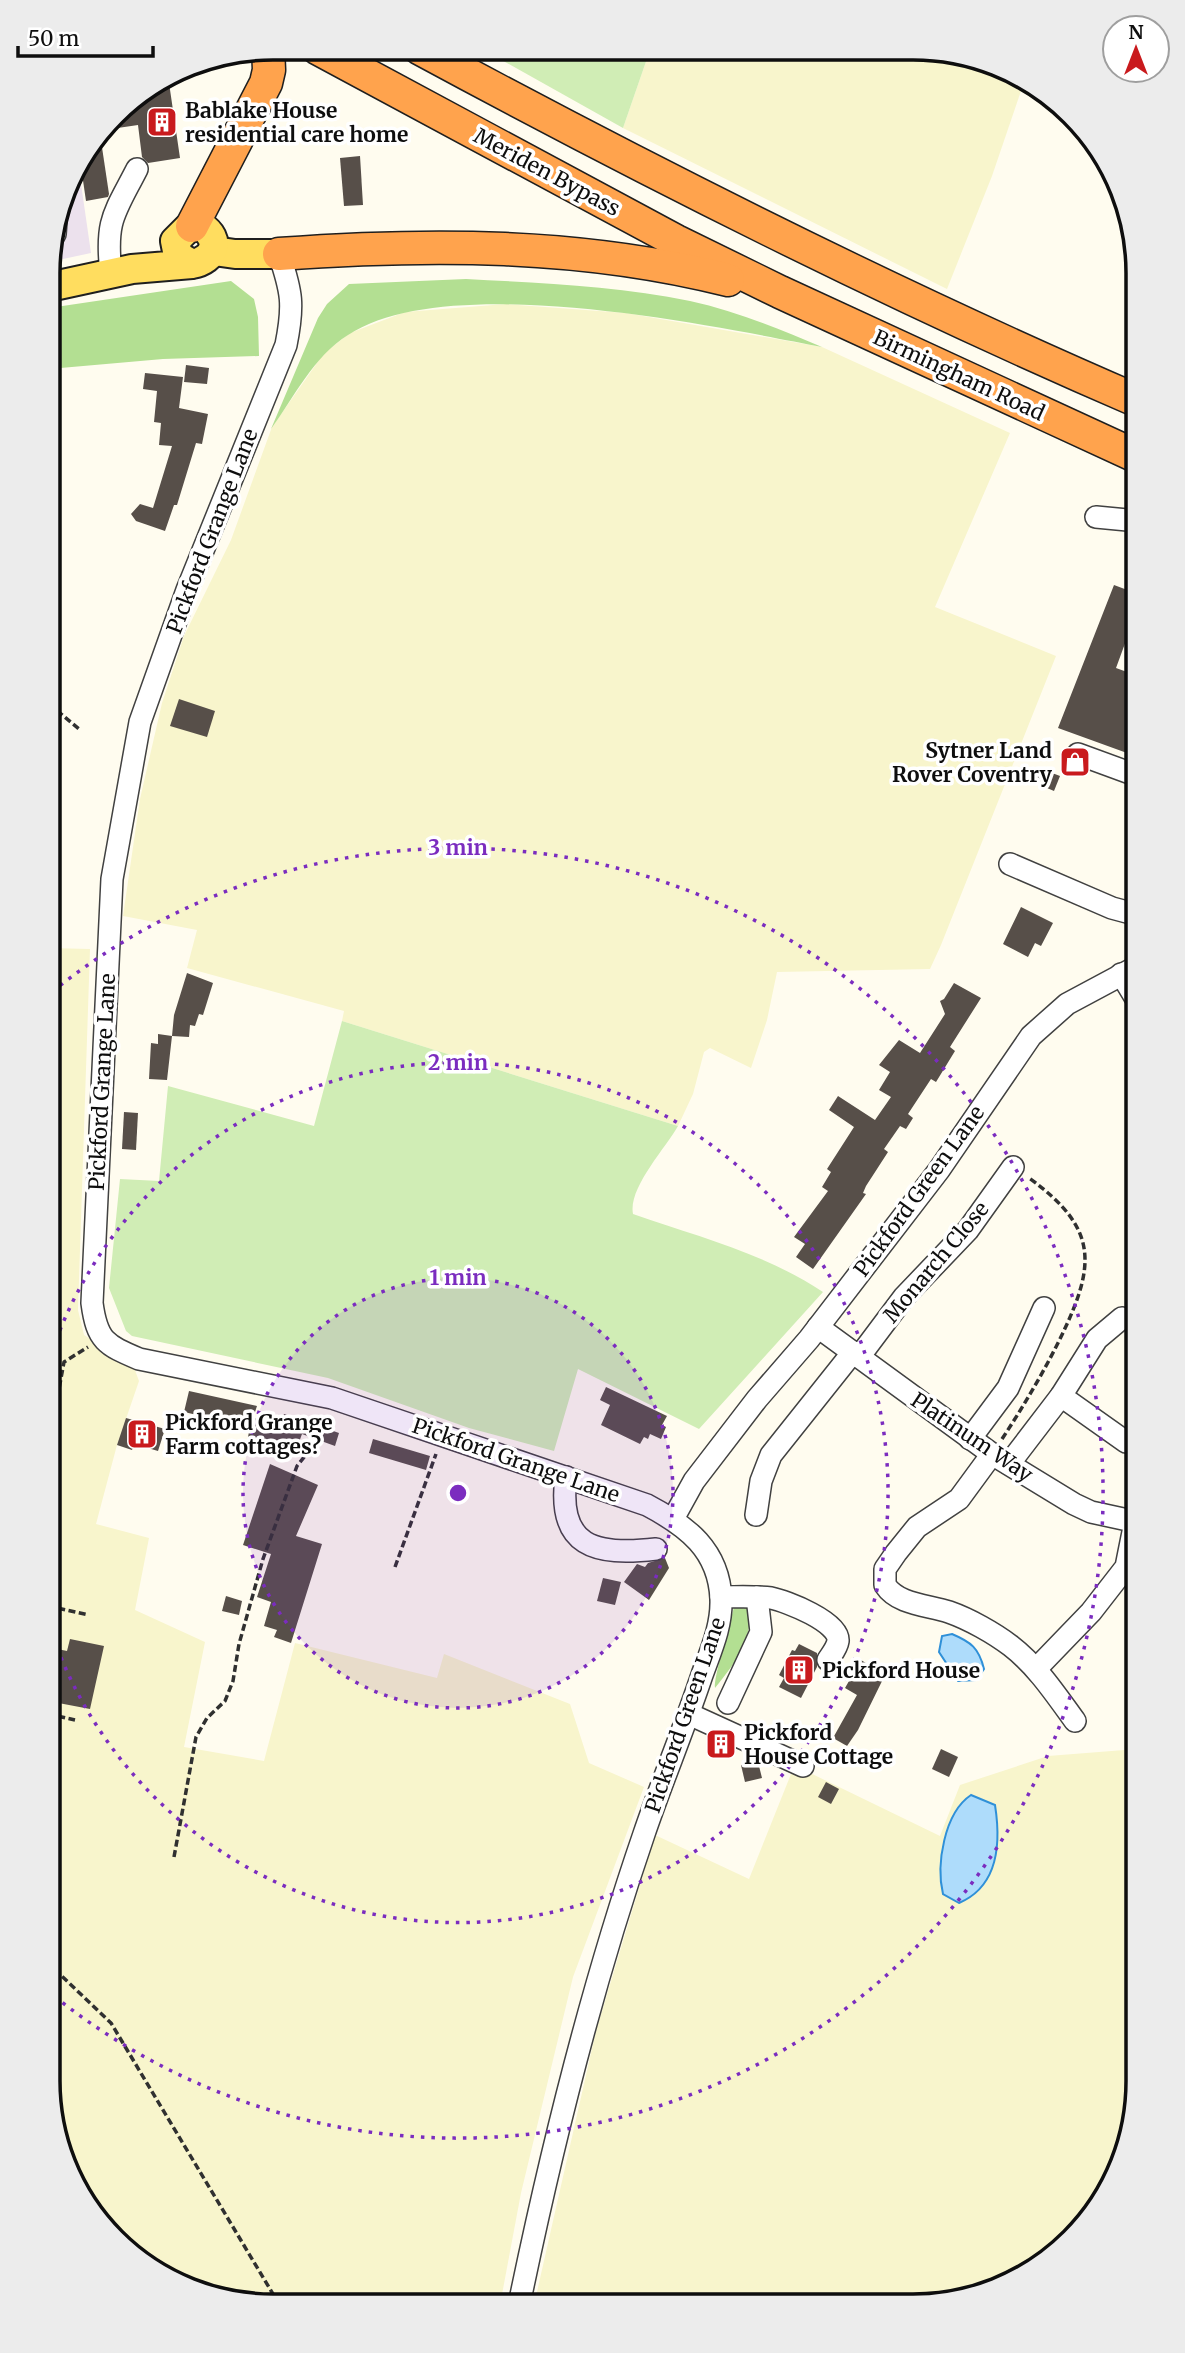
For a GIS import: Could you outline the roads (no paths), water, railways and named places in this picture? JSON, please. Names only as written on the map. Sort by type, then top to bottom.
[{"type":"highway","points":[[183,234],[266,83],[270,71],[269,60]]},
{"type":"highway","name":"Meriden Bypass","points":[[339,60],[665,235],[780,292]]},
{"type":"highway","points":[[442,60],[661,176],[871,281],[1126,396]]},
{"type":"highway","points":[[279,254],[364,248],[448,247],[573,253],[664,266],[780,292]]},
{"type":"highway","name":"Birmingham Road","points":[[780,292],[1126,451]]},
{"type":"highway","points":[[913,299],[1126,375]]},
{"type":"main road","points":[[121,272],[201,226],[209,232],[214,242],[203,257]]},
{"type":"main road","points":[[60,285],[203,257],[279,254]]},
{"type":"street","points":[[121,272],[108,250],[112,217],[116,204],[137,169]]},
{"type":"street","name":"Pickford Grange Lane","points":[[279,254],[289,282],[293,310],[286,345],[187,590],[140,722],[112,879],[92,1303],[95,1326],[101,1338],[139,1360],[332,1398],[648,1505],[673,1519]]},
{"type":"street","points":[[1096,517],[1126,520]]},
{"type":"street","points":[[1078,754],[1126,771]]},
{"type":"street","points":[[1010,864],[1126,912]]},
{"type":"street","name":"Pickford Green Lane","points":[[522,2294],[592,1995],[645,1833],[721,1619],[719,1579],[702,1543],[673,1519],[694,1481],[818,1327],[939,1170],[1031,1036],[1067,1004],[1126,972]]},
{"type":"street","name":"Monarch Close","points":[[756,1515],[761,1481],[771,1455],[904,1297],[968,1230],[1013,1167]]},
{"type":"street","points":[[970,1439],[1008,1388],[1044,1308]]},
{"type":"street","points":[[1076,1721],[1036,1669],[1011,1646],[961,1617],[894,1595],[883,1580],[895,1553],[917,1527],[959,1500],[1000,1459],[1061,1396],[1097,1339],[1122,1318]]},
{"type":"street","name":"Platinum Way","points":[[818,1327],[1000,1459],[1091,1512],[1125,1520]]},
{"type":"street","points":[[1061,1396],[1125,1442]]},
{"type":"street","points":[[566,1477],[564,1513],[571,1530],[580,1540],[599,1548],[624,1552],[656,1549]]},
{"type":"street","points":[[1036,1669],[1091,1612],[1125,1568]]},
{"type":"street","points":[[721,1597],[757,1597],[799,1607],[827,1623],[837,1634],[838,1641],[828,1660]]},
{"type":"street","points":[[728,1703],[761,1632],[757,1597]]},
{"type":"street","points":[[689,1714],[803,1766]]},
{"type":"water","points":[[952,1634],[969,1643],[980,1656],[984,1669],[976,1680],[958,1681],[939,1652],[942,1636]]},
{"type":"water","points":[[971,1795],[995,1805],[997,1848],[990,1875],[982,1886],[959,1903],[943,1894],[942,1855],[944,1840],[954,1814]]},
{"type":"place","name":"Bablake House residential care home","points":[[162,122]]},
{"type":"place","name":"Sytner Land Rover Coventry","points":[[1075,762]]},
{"type":"place","name":"Pickford Grange Farm cottages?","points":[[142,1434]]},
{"type":"place","name":"Pickford House","points":[[799,1670]]},
{"type":"place","name":"Pickford House Cottage","points":[[721,1744]]}]
